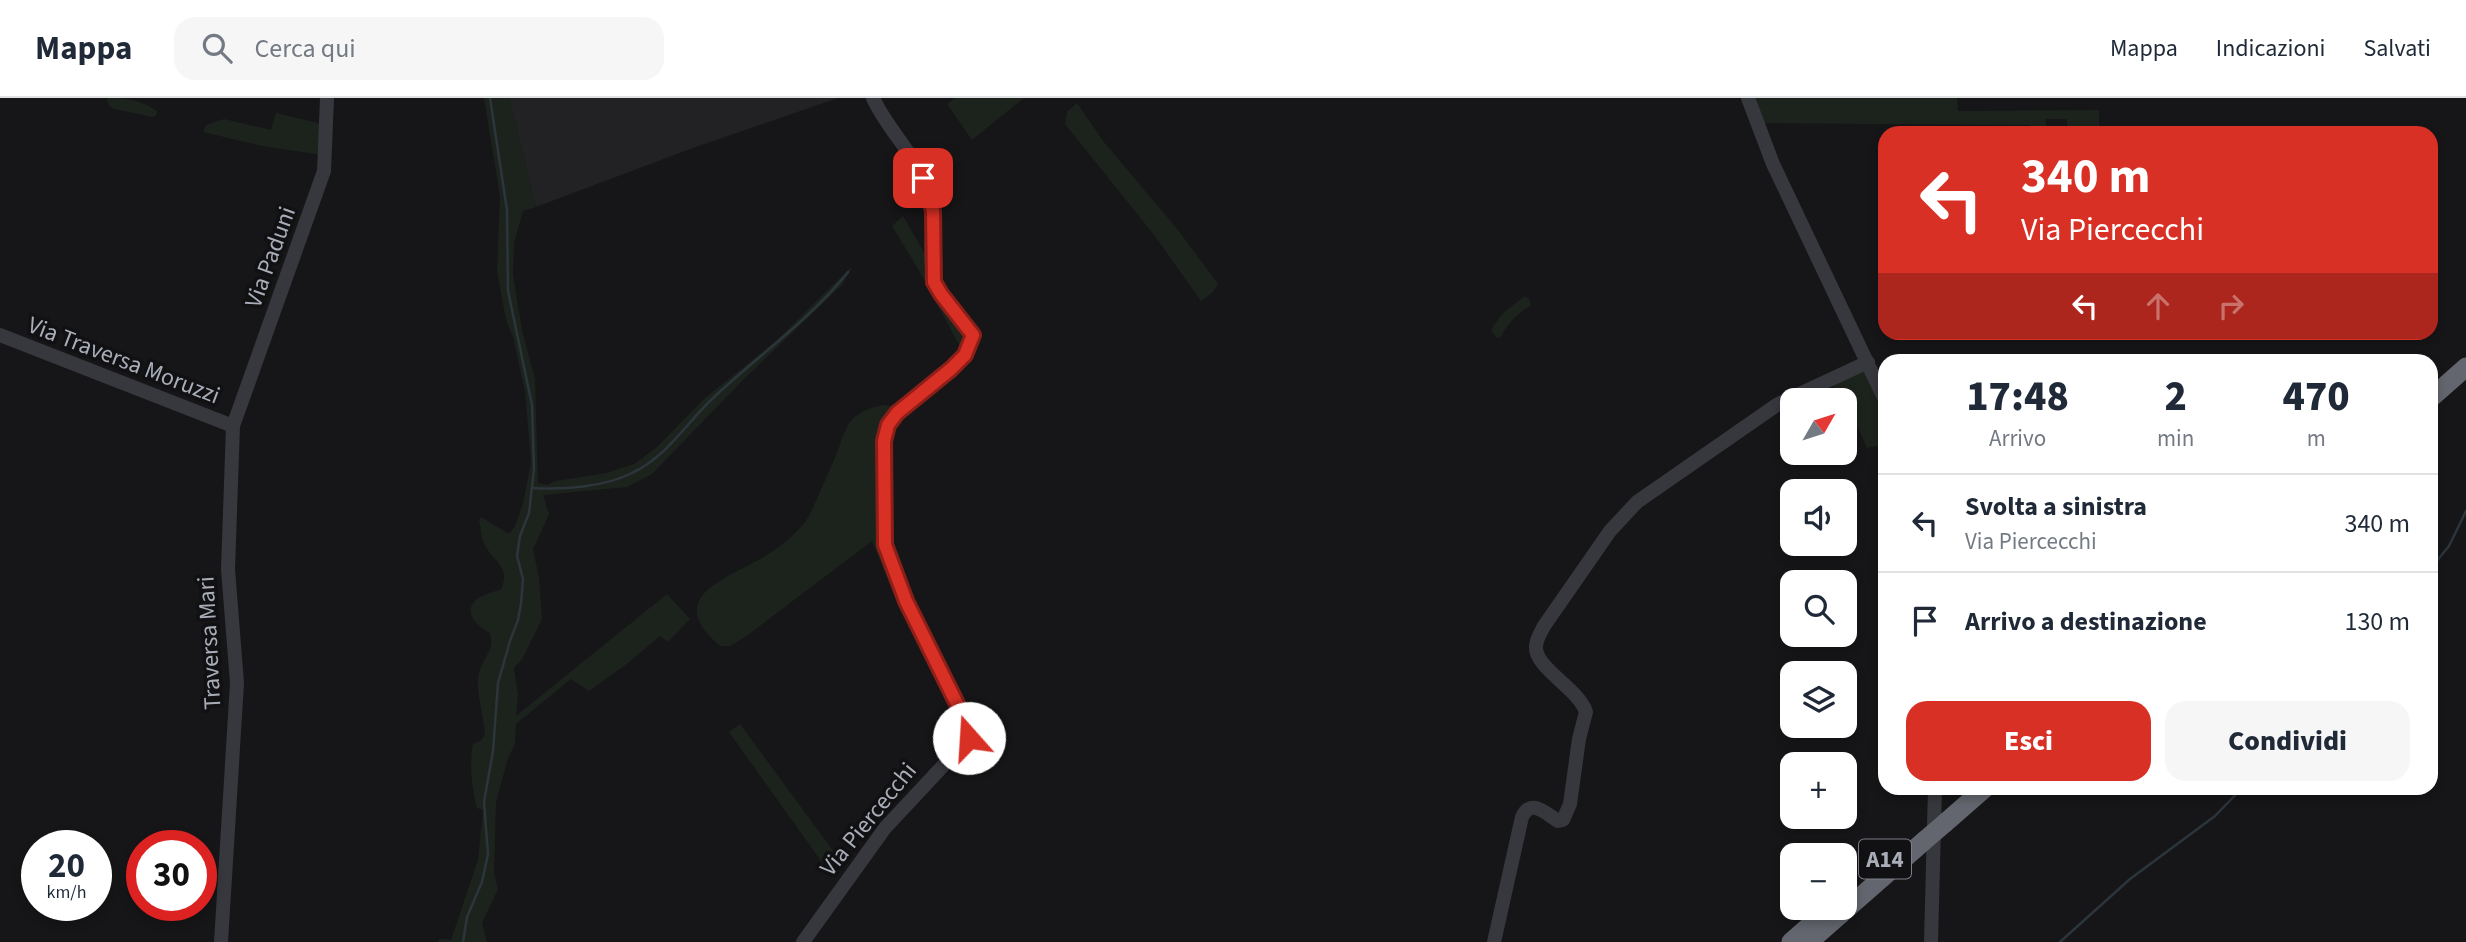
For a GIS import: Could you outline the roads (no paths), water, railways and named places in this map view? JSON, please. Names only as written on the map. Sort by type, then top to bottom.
[{"type":"highway","points":[[2438,375],[2466,350]]},
{"type":"highway","points":[[2438,392],[2466,367]]},
{"type":"highway","name":"A14","points":[[1809,942],[1934,824],[1961,795]]},
{"type":"highway","name":"A14","points":[[1857,885],[1976,795]]},
{"type":"highway","points":[[1791,942],[1816,920]]},
{"type":"street","name":"Via Paduni","points":[[233,426],[324,172],[327,98]]},
{"type":"street","name":"Via Piercecchi","points":[[803,942],[885,828],[969,738],[967,724],[906,601],[885,545],[884,441],[888,425],[897,413],[965,355],[973,335],[934,282],[933,211],[926,186],[919,170],[873,98]]},
{"type":"street","points":[[1748,98],[1773,164],[1878,384]]},
{"type":"street","name":"Via Traversa Moruzzi","points":[[0,335],[233,426]]},
{"type":"street","points":[[1494,942],[1522,817],[1526,809],[1538,807],[1558,821],[1563,820],[1570,804],[1579,739],[1586,712],[1578,696],[1541,660],[1537,652],[1538,639],[1544,626],[1610,531],[1637,502],[1779,404],[1868,362]]},
{"type":"street","name":"Traversa Mari","points":[[220,942],[237,683],[228,569],[233,426]]},
{"type":"street","points":[[1931,942],[1935,795]]},
{"type":"waterway","points":[[463,942],[467,917],[482,882],[488,854],[484,802],[493,751],[498,683],[521,604],[523,579],[517,556],[520,536],[529,513],[534,470],[532,405],[508,291],[507,210],[490,98]]},
{"type":"waterway","points":[[532,488],[570,488],[596,484],[621,478],[644,466],[665,449],[728,384],[816,307],[848,272]]},
{"type":"waterway","points":[[2438,559],[2449,546],[2466,511]]},
{"type":"waterway","points":[[2060,942],[2130,879],[2215,816],[2235,795]]}]
